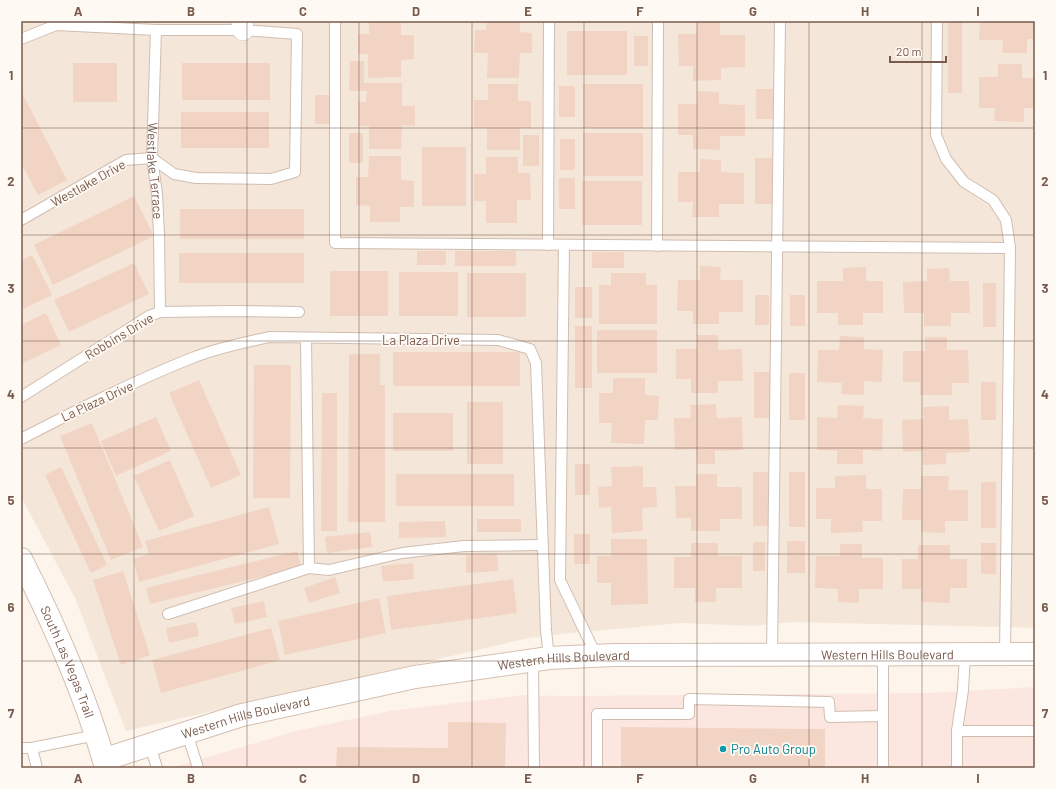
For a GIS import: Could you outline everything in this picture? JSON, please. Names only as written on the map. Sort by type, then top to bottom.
[{"type":"street","name":"South Las Vegas Trail","points":[[21,559],[46,609],[84,698],[106,765]]},
{"type":"street","name":"Western Hills Boulevard","points":[[106,765],[115,756],[242,715],[415,677],[541,659],[596,656],[1035,654]]},
{"type":"lane","points":[[335,21],[335,243],[1010,248]]},
{"type":"lane","points":[[548,245],[549,21]]},
{"type":"lane","points":[[657,246],[658,21]]},
{"type":"lane","points":[[772,656],[780,21]]},
{"type":"lane","points":[[937,21],[936,135],[946,159],[964,182],[993,200],[1006,220],[1010,248],[1005,654]]},
{"type":"lane","points":[[21,39],[56,26],[85,24],[156,30],[242,26],[297,34],[295,172],[272,179],[196,178],[174,174],[152,158]]},
{"type":"lane","name":"Westlake Terrace","points":[[156,30],[152,158],[157,194],[160,312]]},
{"type":"lane","name":"Westlake Drive","points":[[21,220],[126,160],[152,158]]},
{"type":"lane","points":[[564,245],[560,580],[596,656]]},
{"type":"lane","name":"Robbins Drive","points":[[21,397],[149,316],[160,312],[299,312]]},
{"type":"lane","name":"La Plaza Drive","points":[[21,438],[75,411],[193,358],[269,337],[306,339],[498,340],[530,349],[536,363],[546,630],[541,659],[534,768]]},
{"type":"lane","points":[[306,339],[309,568]]},
{"type":"lane","points":[[168,614],[309,568],[329,570],[402,553],[464,546],[542,545]]},
{"type":"lane","points":[[957,768],[957,731],[964,690],[965,654]]},
{"type":"lane","points":[[883,655],[883,768]]},
{"type":"lane","points":[[597,768],[597,714],[689,714],[689,699],[830,702],[830,718],[883,716]]},
{"type":"lane","points":[[957,731],[1035,731]]},
{"type":"lane","points":[[187,733],[198,768]]},
{"type":"lane","points":[[21,748],[32,748],[96,735]]},
{"type":"lane","points":[[150,745],[157,768]]},
{"type":"lane","points":[[32,748],[37,768]]},
{"type":"shaded area","points":[[21,21],[1035,21],[1035,628],[794,622],[752,626],[681,623],[561,634],[529,638],[126,731],[75,598],[21,497]]},
{"type":"shaded area","points":[[1035,687],[1035,768],[171,768],[296,731],[390,711],[523,695],[565,696],[928,693]]},
{"type":"building","points":[[369,21],[401,21],[401,35],[414,35],[414,59],[401,60],[401,77],[368,78],[368,54],[358,54],[358,34],[369,34]]},
{"type":"building","points":[[487,21],[520,21],[520,32],[532,33],[532,53],[520,53],[519,78],[487,78],[488,53],[474,53],[475,30],[486,30]]},
{"type":"building","points":[[980,21],[1035,21],[1035,39],[1027,39],[1027,53],[1002,53],[1003,40],[979,40]]},
{"type":"building","points":[[697,22],[720,22],[720,35],[745,35],[745,67],[721,68],[721,80],[693,81],[693,66],[679,66],[678,34],[697,34]]},
{"type":"building","points":[[948,22],[962,22],[962,93],[948,93]]},
{"type":"building","points":[[567,31],[627,31],[627,75],[567,75]]},
{"type":"building","points":[[634,36],[648,36],[648,66],[634,66]]},
{"type":"building","points":[[350,61],[364,61],[364,83],[402,83],[402,106],[415,106],[415,126],[402,125],[401,149],[369,149],[369,126],[358,126],[358,102],[366,102],[367,91],[349,91]]},
{"type":"building","points":[[73,63],[117,63],[117,102],[73,102]]},
{"type":"building","points":[[182,63],[270,63],[270,100],[182,100]]},
{"type":"building","points":[[998,64],[1022,64],[1022,78],[1035,78],[1035,108],[1024,108],[1024,122],[994,121],[995,108],[979,108],[979,77],[998,77]]},
{"type":"building","points":[[488,84],[518,84],[518,101],[531,101],[531,128],[520,128],[520,150],[487,150],[487,128],[474,128],[474,100],[488,100]]},
{"type":"building","points":[[583,84],[643,84],[643,128],[583,128]]},
{"type":"building","points":[[559,86],[575,86],[575,117],[559,117]]},
{"type":"building","points":[[756,89],[773,89],[773,119],[756,119]]},
{"type":"building","points":[[21,91],[67,180],[38,195],[21,163]]},
{"type":"building","points":[[697,91],[719,92],[719,104],[745,105],[745,136],[720,136],[720,150],[693,149],[693,135],[678,135],[678,104],[697,104]]},
{"type":"building","points":[[315,95],[330,95],[330,124],[315,124]]},
{"type":"building","points":[[181,112],[269,112],[269,148],[181,148]]},
{"type":"building","points":[[349,133],[363,133],[363,163],[349,163]]},
{"type":"building","points":[[583,133],[643,133],[643,176],[583,176]]},
{"type":"building","points":[[523,135],[539,135],[539,166],[523,166]]},
{"type":"building","points":[[560,139],[575,139],[575,170],[560,170]]},
{"type":"building","points":[[422,147],[466,147],[466,206],[422,206]]},
{"type":"building","points":[[369,156],[401,156],[401,180],[414,181],[414,207],[400,207],[400,222],[370,222],[370,206],[356,205],[356,177],[368,177]]},
{"type":"building","points":[[486,157],[518,157],[518,173],[530,173],[531,200],[517,200],[517,223],[486,223],[486,201],[474,201],[474,174],[486,174]]},
{"type":"building","points":[[755,158],[772,158],[772,204],[755,204]]},
{"type":"building","points":[[700,159],[721,160],[721,172],[744,173],[744,204],[719,204],[719,217],[692,217],[693,202],[678,202],[678,172],[700,172]]},
{"type":"building","points":[[559,178],[575,178],[575,209],[559,209]]},
{"type":"building","points":[[582,181],[642,181],[642,225],[582,225]]},
{"type":"building","points":[[134,196],[154,236],[53,285],[34,245]]},
{"type":"building","points":[[180,209],[304,209],[304,239],[180,239]]},
{"type":"building","points":[[417,251],[446,251],[446,265],[417,265]]},
{"type":"building","points":[[455,251],[516,251],[516,266],[455,266]]},
{"type":"building","points":[[592,252],[624,252],[624,268],[592,268]]},
{"type":"building","points":[[179,253],[304,253],[304,283],[179,283]]},
{"type":"building","points":[[32,255],[52,295],[21,310],[21,260]]},
{"type":"building","points":[[134,263],[149,294],[69,332],[54,300]]},
{"type":"building","points":[[700,266],[721,267],[720,280],[743,280],[743,312],[719,312],[719,324],[693,324],[693,311],[677,311],[678,280],[700,280]]},
{"type":"building","points":[[866,267],[866,281],[883,281],[883,313],[863,313],[863,325],[838,325],[838,313],[817,313],[817,281],[843,281],[843,268]]},
{"type":"building","points":[[949,268],[950,281],[969,281],[970,313],[951,313],[951,326],[924,326],[924,313],[904,313],[903,282],[927,281],[927,269]]},
{"type":"building","points":[[330,271],[388,271],[388,316],[330,316]]},
{"type":"building","points":[[399,272],[458,272],[458,316],[399,316]]},
{"type":"building","points":[[467,273],[526,273],[526,317],[467,317]]},
{"type":"building","points":[[611,273],[646,273],[646,285],[657,285],[657,324],[599,324],[599,285],[611,285]]},
{"type":"building","points":[[983,283],[996,283],[996,327],[983,327]]},
{"type":"building","points":[[575,287],[592,287],[592,318],[575,318]]},
{"type":"building","points":[[755,295],[769,295],[769,325],[755,325]]},
{"type":"building","points":[[790,295],[805,295],[805,326],[790,326]]},
{"type":"building","points":[[46,313],[61,345],[21,364],[21,325]]},
{"type":"building","points":[[575,326],[592,326],[592,388],[575,388]]},
{"type":"building","points":[[597,330],[657,330],[657,373],[597,373]]},
{"type":"building","points":[[697,335],[718,335],[718,350],[742,349],[743,381],[718,381],[718,393],[691,393],[691,379],[676,379],[676,349],[697,349]]},
{"type":"building","points":[[840,336],[864,337],[864,349],[883,350],[882,382],[864,381],[864,395],[841,394],[842,383],[817,382],[818,350],[839,350]]},
{"type":"building","points":[[925,337],[947,337],[947,350],[968,350],[969,383],[952,383],[952,395],[920,395],[920,382],[903,382],[903,351],[925,351]]},
{"type":"building","points":[[393,352],[520,352],[520,386],[393,386]]},
{"type":"building","points":[[349,354],[380,354],[380,385],[385,385],[385,522],[348,522]]},
{"type":"building","points":[[254,365],[291,365],[290,498],[253,498]]},
{"type":"building","points":[[754,372],[770,372],[770,418],[754,418]]},
{"type":"building","points":[[789,373],[805,373],[805,420],[789,420]]},
{"type":"building","points":[[613,378],[645,378],[645,395],[659,396],[658,420],[645,420],[644,444],[611,443],[612,423],[599,423],[599,393],[613,393]]},
{"type":"building","points":[[199,380],[241,475],[211,488],[169,393]]},
{"type":"building","points":[[981,382],[996,382],[996,420],[981,420]]},
{"type":"building","points":[[322,393],[337,393],[337,531],[321,531]]},
{"type":"building","points":[[467,402],[503,402],[503,464],[467,464]]},
{"type":"building","points":[[716,404],[717,418],[742,417],[743,450],[715,451],[715,464],[697,464],[696,449],[675,450],[674,418],[691,418],[690,405]]},
{"type":"building","points":[[838,405],[864,406],[863,418],[883,419],[882,451],[863,450],[863,464],[837,464],[837,451],[817,450],[817,417],[837,418]]},
{"type":"building","points":[[949,406],[949,420],[968,419],[970,452],[946,453],[946,464],[923,465],[923,451],[903,452],[902,420],[924,419],[923,407]]},
{"type":"building","points":[[393,413],[453,413],[453,451],[393,451]]},
{"type":"building","points":[[156,417],[171,451],[116,476],[101,441]]},
{"type":"building","points":[[92,423],[143,547],[111,560],[60,436]]},
{"type":"building","points":[[170,460],[194,516],[159,531],[134,476]]},
{"type":"building","points":[[575,464],[590,464],[590,495],[575,495]]},
{"type":"building","points":[[643,466],[643,487],[656,487],[657,507],[642,508],[643,531],[612,533],[611,507],[599,508],[598,487],[612,486],[611,467]]},
{"type":"building","points":[[61,467],[107,565],[91,573],[45,475]]},
{"type":"building","points":[[753,472],[768,472],[768,526],[753,526]]},
{"type":"building","points":[[789,472],[805,472],[805,527],[789,527]]},
{"type":"building","points":[[396,474],[514,474],[514,506],[396,506]]},
{"type":"building","points":[[696,474],[717,474],[717,487],[742,487],[742,519],[720,519],[720,531],[691,531],[691,518],[676,518],[675,486],[696,486]]},
{"type":"building","points":[[866,475],[866,489],[882,489],[882,521],[862,521],[863,532],[831,533],[831,519],[816,519],[816,488],[835,488],[835,476]]},
{"type":"building","points":[[921,476],[949,476],[948,490],[968,490],[968,521],[945,521],[945,533],[921,532],[921,520],[902,520],[903,489],[921,489]]},
{"type":"building","points":[[981,482],[996,482],[996,528],[981,528]]},
{"type":"building","points":[[269,507],[279,544],[139,582],[133,559],[149,554],[145,541]]},
{"type":"building","points":[[477,519],[521,519],[521,532],[477,532]]},
{"type":"building","points":[[445,521],[446,537],[399,538],[399,522]]},
{"type":"building","points":[[370,532],[372,547],[327,553],[325,537]]},
{"type":"building","points":[[574,534],[590,534],[590,564],[574,564]]},
{"type":"building","points":[[611,539],[647,539],[648,604],[611,605],[611,583],[597,583],[597,556],[611,556]]},
{"type":"building","points":[[787,541],[805,541],[805,573],[787,573]]},
{"type":"building","points":[[753,542],[765,542],[765,571],[753,571]]},
{"type":"building","points":[[691,543],[718,543],[718,556],[742,556],[742,588],[716,588],[716,602],[695,602],[695,588],[674,588],[674,557],[691,557]]},
{"type":"building","points":[[981,543],[996,543],[996,574],[981,574]]},
{"type":"building","points":[[840,544],[862,544],[862,558],[883,558],[883,589],[859,589],[859,603],[838,602],[838,589],[815,588],[816,556],[840,556]]},
{"type":"building","points":[[918,545],[950,545],[950,559],[967,559],[967,588],[950,588],[950,603],[921,602],[921,589],[902,589],[902,559],[918,559]]},
{"type":"building","points":[[297,551],[301,567],[150,604],[146,588]]},
{"type":"building","points":[[497,554],[498,571],[466,573],[466,555]]},
{"type":"building","points":[[413,563],[414,579],[383,582],[381,566]]},
{"type":"building","points":[[123,571],[150,655],[121,665],[93,580]]},
{"type":"building","points":[[335,577],[340,593],[309,603],[304,588]]},
{"type":"building","points":[[513,579],[517,613],[391,630],[387,596]]},
{"type":"building","points":[[379,598],[386,633],[285,655],[278,621]]},
{"type":"building","points":[[264,601],[267,617],[235,624],[231,608]]},
{"type":"building","points":[[196,622],[199,636],[169,643],[166,628]]},
{"type":"building","points":[[271,628],[280,660],[161,693],[152,660]]},
{"type":"building","points":[[448,722],[506,723],[505,768],[336,768],[337,747],[448,748]]},
{"type":"building","name":"Pro Auto Group","points":[[621,727],[825,729],[825,768],[621,768]]},
{"type":"place","name":"Pro Auto Group","points":[[723,749]]}]
